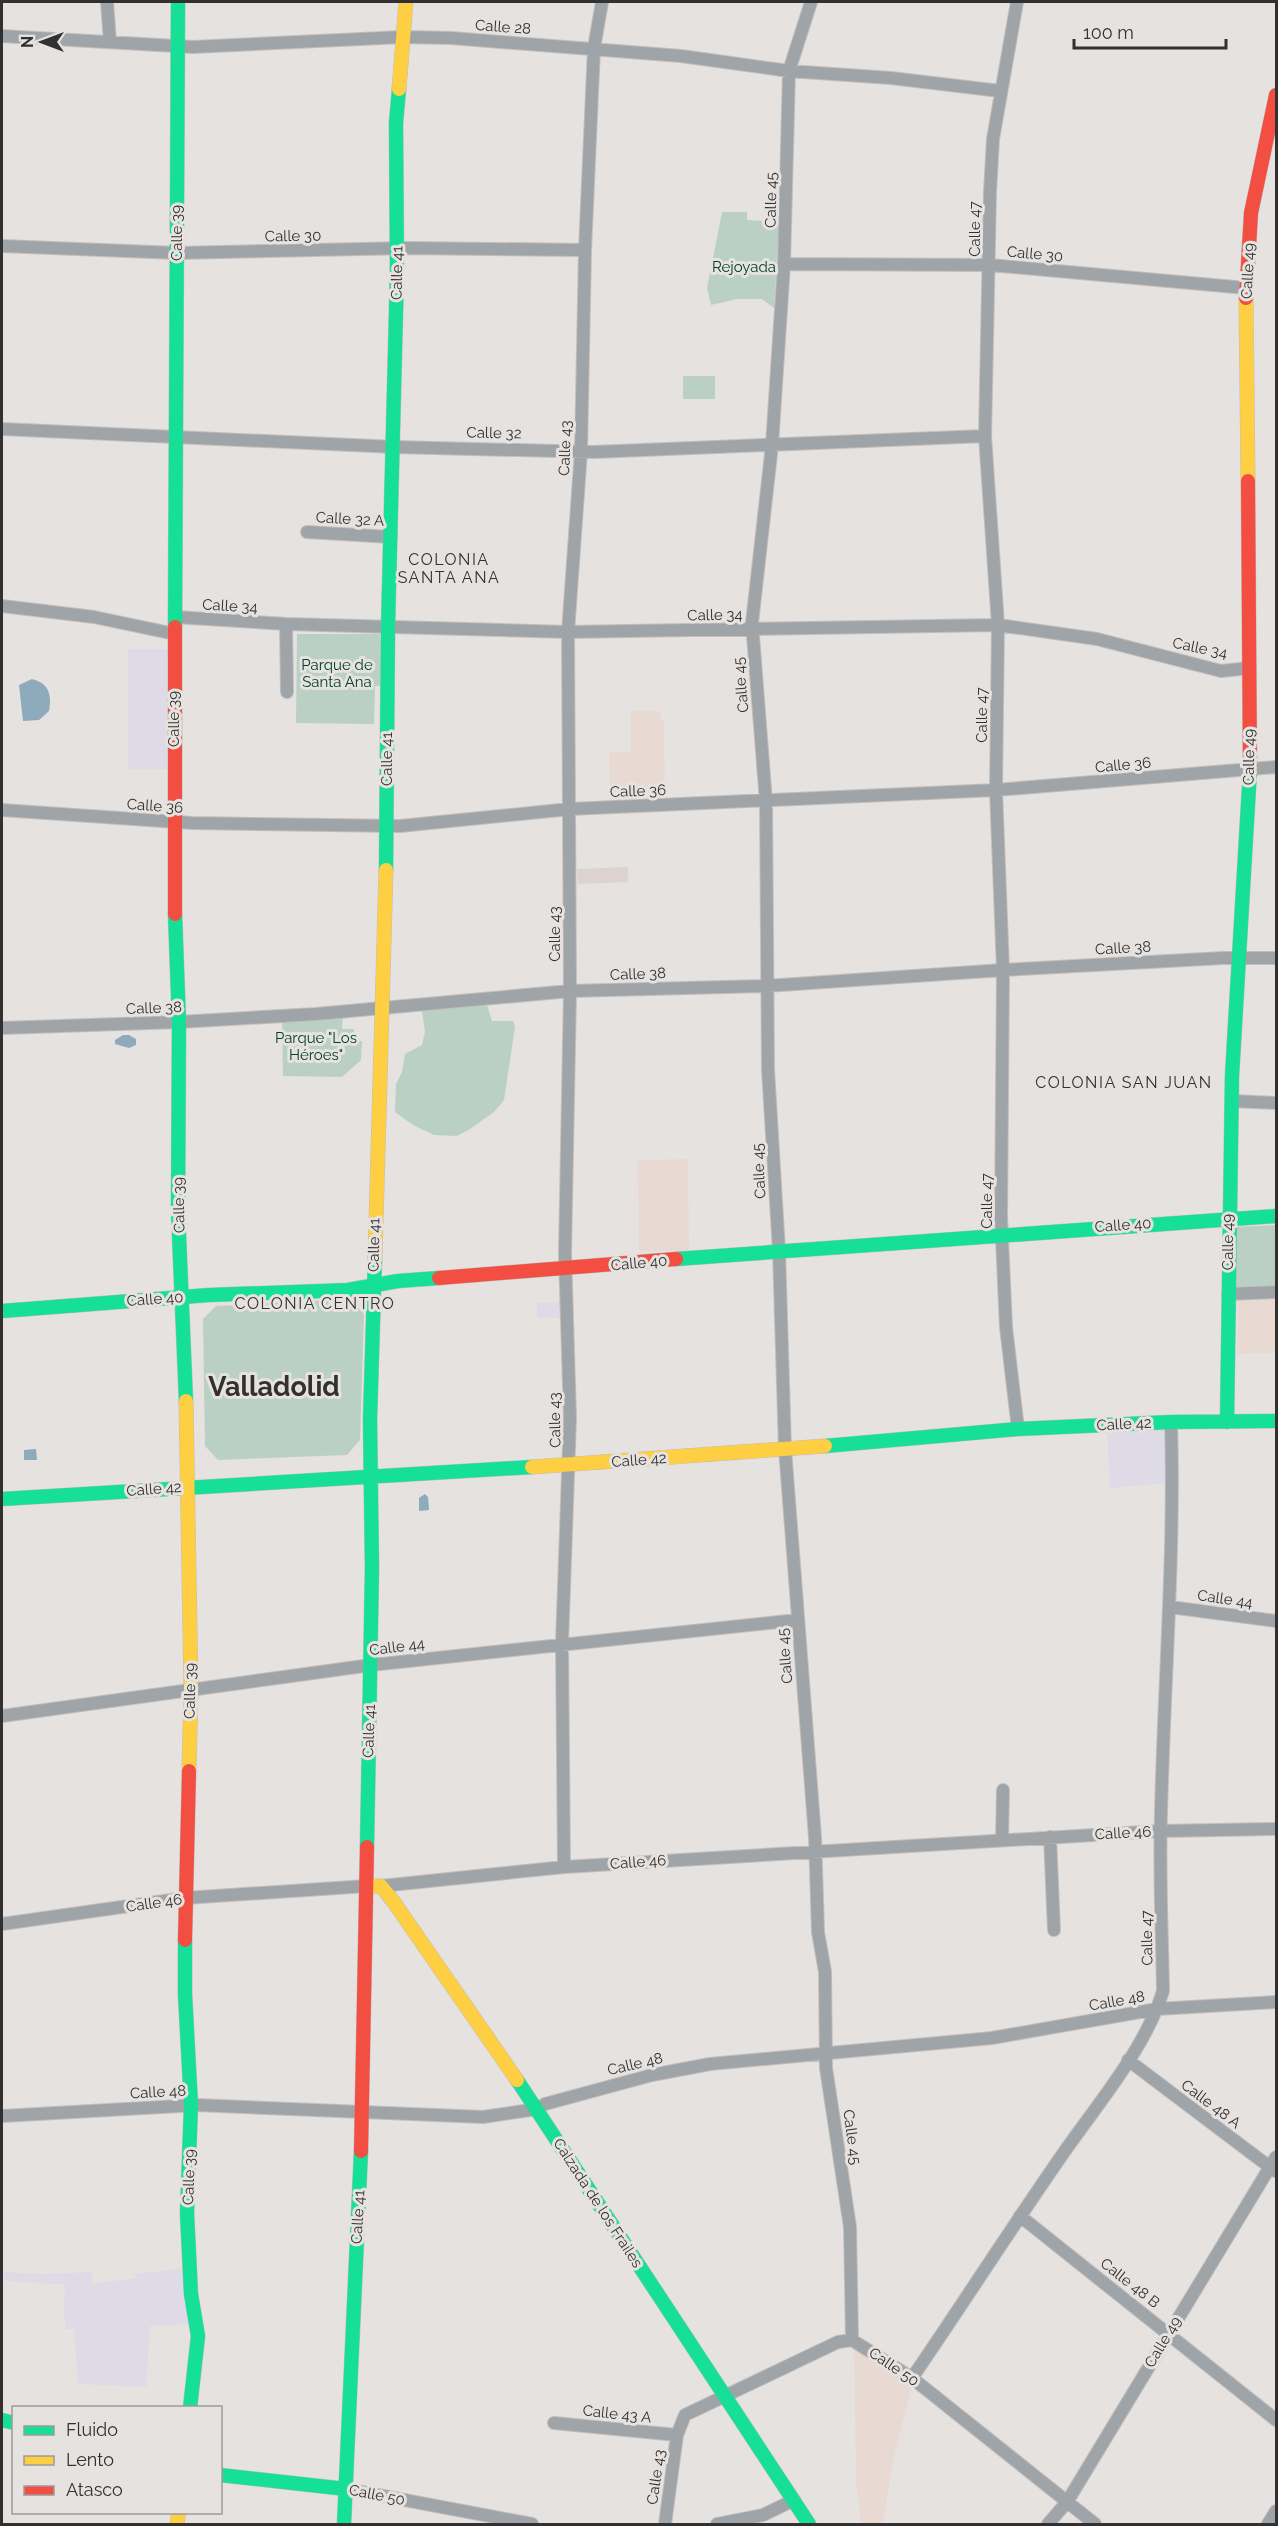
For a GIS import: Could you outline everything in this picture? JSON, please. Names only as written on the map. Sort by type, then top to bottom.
[{"type":"main road","name":"Calle 39","points":[[178,2],[175,617],[175,822],[179,1022],[178,1211],[183,1297],[191,1688],[185,1898],[185,1994],[191,2105],[187,2213],[191,2294],[198,2336],[190,2406]]},
{"type":"main road","name":"Calle 41","points":[[344,2524],[363,2112],[363,2010],[374,1886],[366,1787],[371,1665],[370,1420],[387,826],[388,627],[397,249],[396,123],[406,2]]},
{"type":"main road","name":"Calle 49","points":[[1227,1422],[1228,1218],[1232,1101],[1250,769],[1246,288],[1251,213],[1276,94]]},
{"type":"main road","name":"Calle 40","points":[[2,1311],[183,1297],[348,1290],[374,1285],[495,1273],[1002,1234],[1276,1216]]},
{"type":"main road","name":"Calle 42","points":[[2,1499],[570,1465],[1018,1429],[1171,1422],[1276,1421]]},
{"type":"main road","name":"Calzada de los Frailes","points":[[374,1886],[537,2109],[809,2524]]},
{"type":"main road","name":"Calle 50","points":[[222,2475],[346,2488]]},
{"type":"street","points":[[107,2],[110,42]]},
{"type":"street","name":"Calle 43","points":[[564,1867],[562,1644],[570,1465],[566,1269],[570,991],[568,632],[581,451],[585,250],[594,48],[602,2]]},
{"type":"street","name":"Calle 45","points":[[811,2],[789,71],[784,264],[772,445],[753,630],[766,802],[768,1069],[779,1251],[784,1449],[815,1851],[818,1932],[825,1972],[826,2055],[850,2227],[852,2340]]},
{"type":"street","name":"Calle 47","points":[[1017,2],[1000,91],[990,192],[985,436],[998,625],[996,790],[1003,970],[1002,1234],[1006,1327],[1018,1429]]},
{"type":"street","name":"Calle 28","points":[[2,36],[177,46],[403,37],[594,48],[725,61],[789,71],[891,78],[1000,91]]},
{"type":"street","name":"Calle 30","points":[[2,246],[177,253],[397,249],[585,250]]},
{"type":"street","name":"Calle 30","points":[[784,264],[990,265],[1246,288]]},
{"type":"street","name":"Calle 32","points":[[2,429],[394,447],[581,451],[985,436]]},
{"type":"street","name":"Calle 32 A","points":[[307,532],[391,537]]},
{"type":"street","points":[[2,606],[94,617],[175,634]]},
{"type":"street","name":"Calle 34","points":[[175,617],[286,624],[568,632],[998,625],[1097,639],[1221,671],[1250,668]]},
{"type":"street","points":[[286,624],[287,692]]},
{"type":"street","name":"Calle 36","points":[[2,810],[175,822],[387,826],[570,809],[996,790],[1276,767]]},
{"type":"street","name":"Calle 38","points":[[2,1028],[179,1022],[383,1009],[570,991],[766,986],[1003,970],[1276,958]]},
{"type":"street","points":[[1232,1101],[1276,1103]]},
{"type":"street","points":[[1228,1294],[1276,1292]]},
{"type":"street","name":"Calle 47","points":[[912,2378],[1128,2060],[1157,2009],[1163,1991],[1160,1831],[1170,1607],[1171,1422]]},
{"type":"street","name":"Calle 44","points":[[1170,1607],[1276,1621]]},
{"type":"street","name":"Calle 44","points":[[2,1716],[191,1688],[371,1665],[798,1620]]},
{"type":"street","points":[[1002,1840],[1003,1790]]},
{"type":"street","name":"Calle 46","points":[[2,1924],[185,1898],[374,1886],[564,1867],[1160,1831],[1276,1829]]},
{"type":"street","points":[[1050,1837],[1054,1930]]},
{"type":"street","name":"Calle 48","points":[[2,2116],[191,2105],[483,2117],[537,2109],[545,2104],[652,2075],[710,2064],[992,2038],[1157,2009],[1276,2002]]},
{"type":"street","name":"Calle 48 A","points":[[1128,2060],[1274,2166]]},
{"type":"street","name":"Calle 49","points":[[1048,2524],[1067,2502],[1168,2333],[1274,2166]]},
{"type":"street","name":"Calle 48 B","points":[[1020,2216],[1276,2420]]},
{"type":"street","name":"Calle 50","points":[[677,2435],[685,2415],[838,2342],[852,2340],[912,2378],[1095,2524]]},
{"type":"street","name":"Calle 43 A","points":[[554,2423],[677,2435]]},
{"type":"street","name":"Calle 43","points":[[664,2524],[677,2435]]},
{"type":"street","name":"Calle 50","points":[[346,2488],[532,2524]]},
{"type":"street","points":[[717,2524],[763,2515],[794,2500]]},
{"type":"street","points":[[1268,2524],[1276,2511]]},
{"type":"shaded area","points":[[128,649],[171,649],[170,769],[128,769]]},
{"type":"shaded area","points":[[631,711],[660,711],[661,720],[664,721],[665,802],[610,802],[609,752],[631,752]]},
{"type":"shaded area","points":[[628,867],[628,882],[578,884],[577,869]]},
{"type":"shaded area","points":[[688,1159],[689,1251],[639,1251],[638,1160]]},
{"type":"shaded area","points":[[1276,1291],[1276,1353],[1237,1354],[1238,1296]]},
{"type":"shaded area","points":[[563,1302],[559,1310],[563,1318],[537,1318],[537,1303]]},
{"type":"shaded area","points":[[1167,1425],[1169,1483],[1110,1488],[1107,1428]]},
{"type":"shaded area","points":[[186,2268],[191,2324],[150,2326],[146,2387],[78,2384],[74,2329],[66,2329],[64,2314],[65,2284],[3,2280],[4,2272],[43,2274],[92,2272],[91,2284],[135,2278],[135,2274]]},
{"type":"shaded area","points":[[854,2346],[912,2386],[893,2460],[883,2524],[858,2524],[861,2523],[856,2482]]},
{"type":"green space","name":"Rejoyada","points":[[722,212],[747,212],[747,220],[764,221],[765,225],[779,225],[774,308],[762,299],[737,299],[711,305],[707,288]]},
{"type":"green space","points":[[683,376],[715,376],[715,399],[683,399]]},
{"type":"green space","name":"Parque de Santa Ana","points":[[297,634],[380,634],[381,686],[375,686],[374,724],[296,723]]},
{"type":"green space","points":[[487,1005],[492,1021],[513,1021],[515,1027],[504,1100],[494,1112],[457,1136],[434,1135],[413,1125],[395,1112],[396,1084],[402,1072],[405,1054],[422,1045],[425,1032],[422,1011]]},
{"type":"green space","name":"Parque \"Los Héroes\"","points":[[343,1015],[342,1029],[354,1029],[354,1041],[362,1041],[361,1060],[342,1077],[283,1076],[282,1017]]},
{"type":"green space","points":[[1276,1225],[1276,1286],[1233,1288],[1232,1227]]},
{"type":"green space","points":[[351,1299],[364,1314],[360,1440],[347,1455],[218,1460],[205,1446],[203,1319],[216,1306]]},
{"type":"water","points":[[32,679],[42,683],[48,690],[49,711],[39,720],[23,721],[19,685]]},
{"type":"water","points":[[123,1035],[136,1039],[136,1045],[129,1048],[115,1044],[115,1040]]},
{"type":"water","points":[[36,1449],[37,1460],[24,1460],[24,1450]]},
{"type":"water","points":[[425,1494],[428,1497],[429,1510],[419,1511],[419,1498]]},
{"type":"traffic: fast","points":[[175,627],[178,2]]},
{"type":"traffic: fast","points":[[386,870],[388,627],[397,272],[396,123],[399,89]]},
{"type":"traffic: fast","points":[[1227,1422],[1232,1076],[1250,770]]},
{"type":"traffic: fast","points":[[175,914],[179,1022],[178,1211],[186,1401]]},
{"type":"traffic: fast","points":[[676,1259],[1276,1216]]},
{"type":"traffic: fast","points":[[367,1847],[372,1568],[370,1420],[375,1257]]},
{"type":"traffic: fast","points":[[2,1311],[209,1295],[348,1290],[398,1281],[439,1278]]},
{"type":"traffic: fast","points":[[825,1446],[1018,1429],[1171,1422],[1276,1421]]},
{"type":"traffic: fast","points":[[2,1499],[532,1467]]},
{"type":"traffic: fast","points":[[185,1940],[185,1994],[191,2105],[187,2213],[191,2294],[198,2336],[190,2406]]},
{"type":"traffic: fast","points":[[517,2080],[809,2524]]},
{"type":"traffic: fast","points":[[344,2524],[361,2151]]},
{"type":"traffic: fast","points":[[2,2420],[12,2422]]},
{"type":"traffic: fast","points":[[222,2475],[346,2489]]},
{"type":"traffic: slow","points":[[399,89],[406,2]]},
{"type":"traffic: slow","points":[[1246,298],[1248,481]]},
{"type":"traffic: slow","points":[[375,1257],[386,870]]},
{"type":"traffic: slow","points":[[186,1401],[191,1688],[189,1771]]},
{"type":"traffic: slow","points":[[532,1467],[825,1446]]},
{"type":"traffic: slow","points":[[367,1886],[381,1886],[393,1901],[517,2080]]},
{"type":"traffic: slow","points":[[177,2524],[179,2514]]},
{"type":"traffic: jam","points":[[1246,298],[1251,213],[1276,95]]},
{"type":"traffic: jam","points":[[1248,481],[1250,770]]},
{"type":"traffic: jam","points":[[175,627],[175,914]]},
{"type":"traffic: jam","points":[[439,1278],[676,1259]]},
{"type":"traffic: jam","points":[[185,1940],[189,1771]]},
{"type":"traffic: jam","points":[[361,2151],[367,1847]]},
{"type":"district","name":"COLONIA SANTA ANA","points":[[449,568]]},
{"type":"district","name":"COLONIA SAN JUAN","points":[[1124,1082]]},
{"type":"district","name":"COLONIA CENTRO","points":[[315,1303]]},
{"type":"district","name":"Valladolid","points":[[274,1386]]}]
